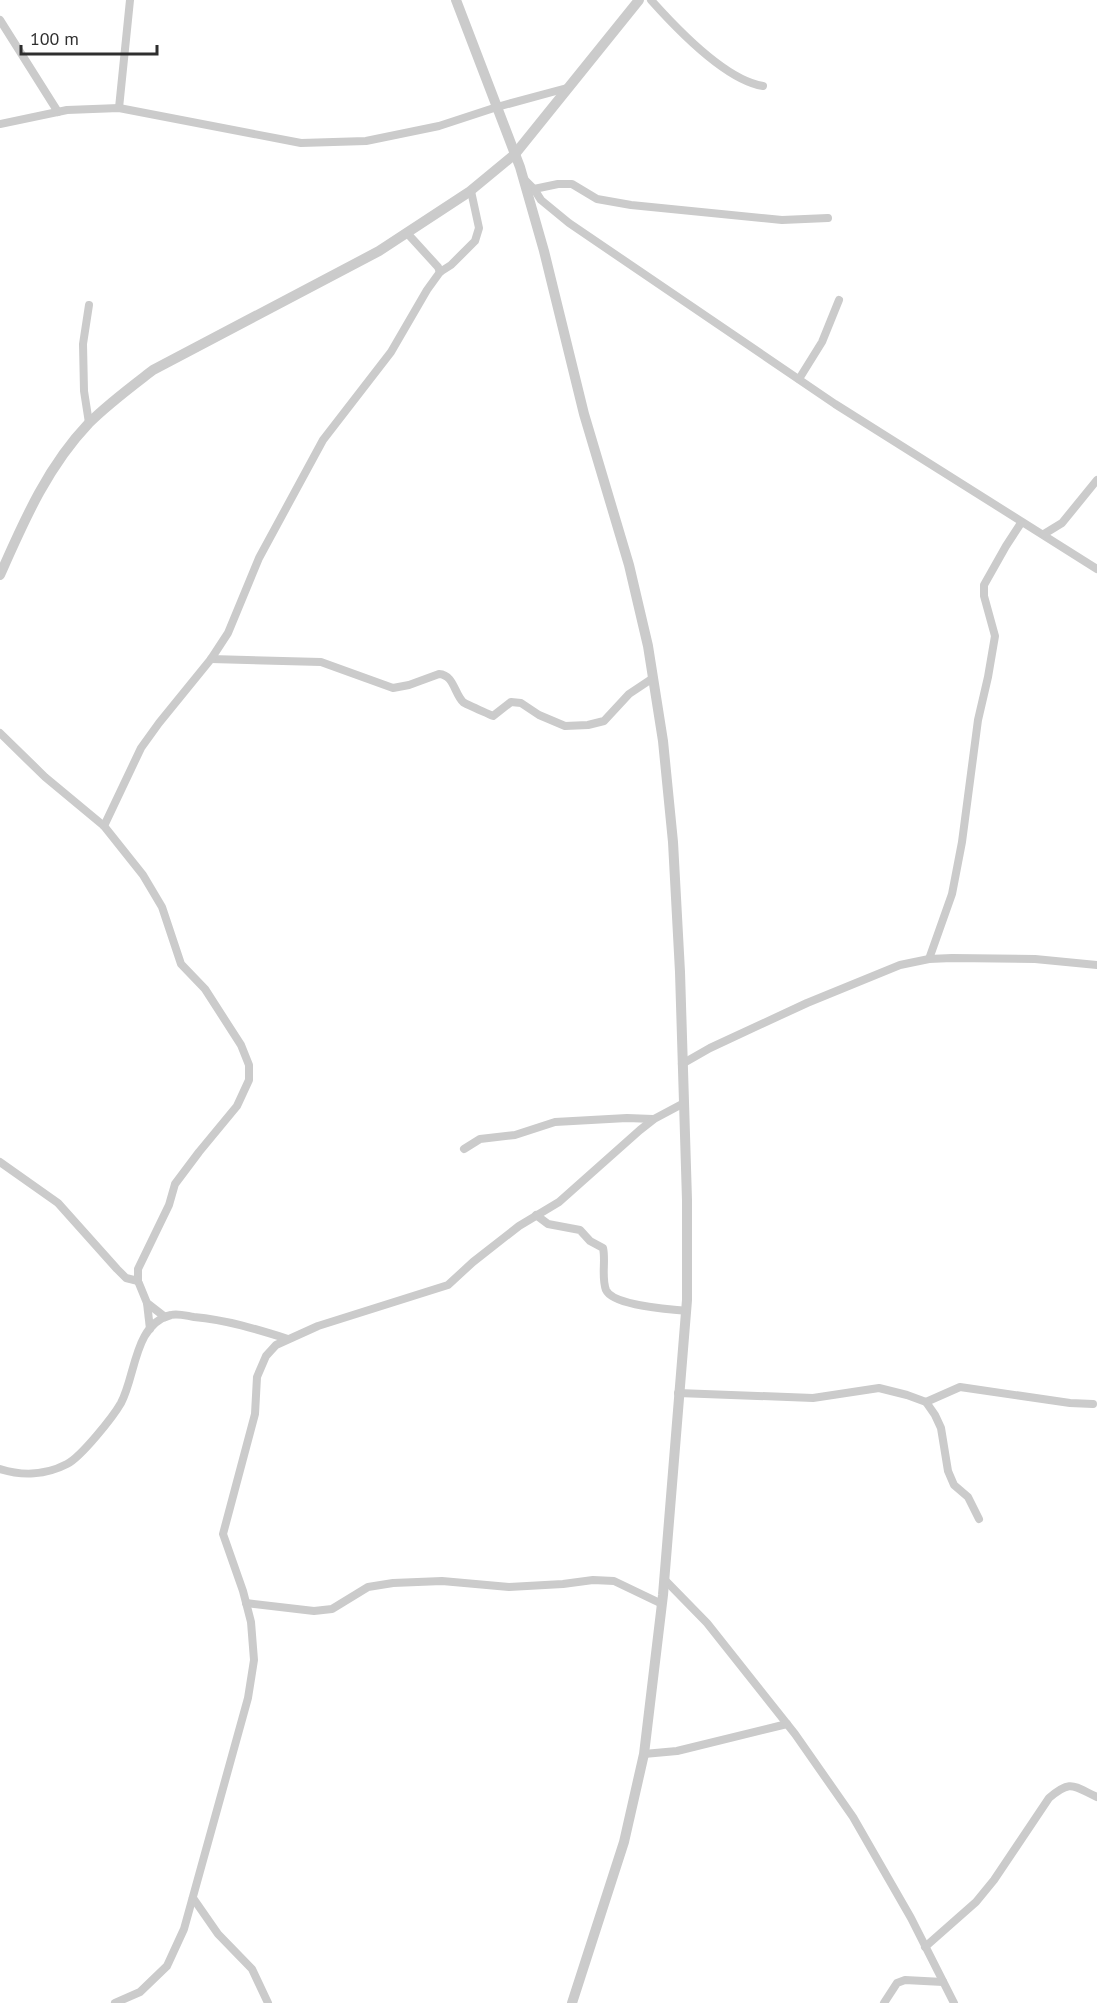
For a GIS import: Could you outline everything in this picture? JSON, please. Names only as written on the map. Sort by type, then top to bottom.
[{"type":"street","points":[[119,108],[130,0]]},
{"type":"street","points":[[456,0],[523,178],[544,251],[584,414],[629,565],[648,646],[663,741],[673,842],[680,972],[687,1200],[686,1311],[662,1604],[644,1754],[624,1842],[572,2003]]},
{"type":"street","points":[[0,575],[28,511],[56,464],[89,423],[153,370],[380,251],[471,190],[515,154],[639,0]]},
{"type":"street","points":[[651,0],[694,44],[727,70],[744,81],[762,86]]},
{"type":"street","points":[[0,20],[58,112]]},
{"type":"street","points":[[0,124],[58,112],[119,108],[302,143],[366,141],[439,126],[567,88]]},
{"type":"street","points":[[523,178],[541,200],[568,223],[798,379],[1097,569]]},
{"type":"street","points":[[534,189],[558,184],[572,184],[597,199],[631,205],[783,220],[828,218]]},
{"type":"street","points":[[104,826],[141,748],[211,659],[228,633],[259,558],[323,440],[392,352],[427,290],[440,272],[467,251],[475,240],[479,228],[471,190]]},
{"type":"street","points":[[407,233],[440,272]]},
{"type":"street","points":[[798,379],[822,342],[839,300]]},
{"type":"street","points":[[89,305],[83,344],[84,391],[89,423]]},
{"type":"street","points":[[1044,534],[1062,523],[1097,480]]},
{"type":"street","points":[[929,959],[952,894],[962,842],[978,720],[995,636],[984,596],[984,585],[1021,522]]},
{"type":"street","points":[[211,659],[321,662],[393,688],[444,674],[452,682],[463,702],[493,716],[511,702],[522,703],[539,716],[566,726],[588,725],[604,721],[629,694],[653,678]]},
{"type":"street","points":[[0,732],[45,777],[104,826],[143,875],[162,907],[181,964],[205,989],[241,1045],[249,1065],[249,1080],[237,1106],[175,1184],[169,1205],[138,1269],[138,1281],[147,1303],[150,1329]]},
{"type":"street","points":[[682,1064],[807,1003],[900,965],[929,959],[952,958],[1035,959],[1097,964]]},
{"type":"street","points":[[115,2003],[140,1992],[167,1966],[193,1898],[248,1698],[254,1660],[251,1622],[223,1534],[255,1414],[256,1377],[266,1356],[276,1345],[318,1326],[448,1285],[473,1262],[536,1215],[559,1202],[654,1119],[684,1103]]},
{"type":"street","points":[[464,1149],[480,1139],[515,1136],[555,1122],[627,1118],[654,1119]]},
{"type":"street","points":[[0,1162],[58,1203],[126,1278],[138,1281]]},
{"type":"street","points":[[536,1215],[548,1224],[580,1230],[590,1241],[603,1248],[606,1290],[615,1299],[686,1311]]},
{"type":"street","points":[[147,1303],[165,1317]]},
{"type":"street","points":[[0,1469],[38,1474],[68,1464],[102,1430],[121,1402],[144,1338],[150,1329],[165,1317],[173,1314],[240,1324],[288,1339]]},
{"type":"street","points":[[926,1402],[960,1387],[1070,1403],[1093,1404]]},
{"type":"street","points":[[678,1393],[813,1398],[879,1388],[926,1402],[941,1428],[948,1471],[954,1485],[968,1497],[979,1519]]},
{"type":"street","points":[[664,1579],[707,1623],[787,1724],[853,1817],[954,2003]]},
{"type":"street","points":[[246,1603],[314,1611],[332,1609],[368,1587],[393,1583],[442,1581],[509,1587],[603,1580],[614,1581],[662,1604]]},
{"type":"street","points":[[644,1754],[677,1751],[787,1724]]},
{"type":"street","points":[[925,1947],[976,1902],[994,1880],[1049,1798],[1061,1788],[1071,1785],[1097,1797]]},
{"type":"street","points":[[193,1898],[218,1934],[252,1969],[268,2003]]},
{"type":"street","points":[[884,2003],[897,1983],[905,1980],[943,1982]]}]
